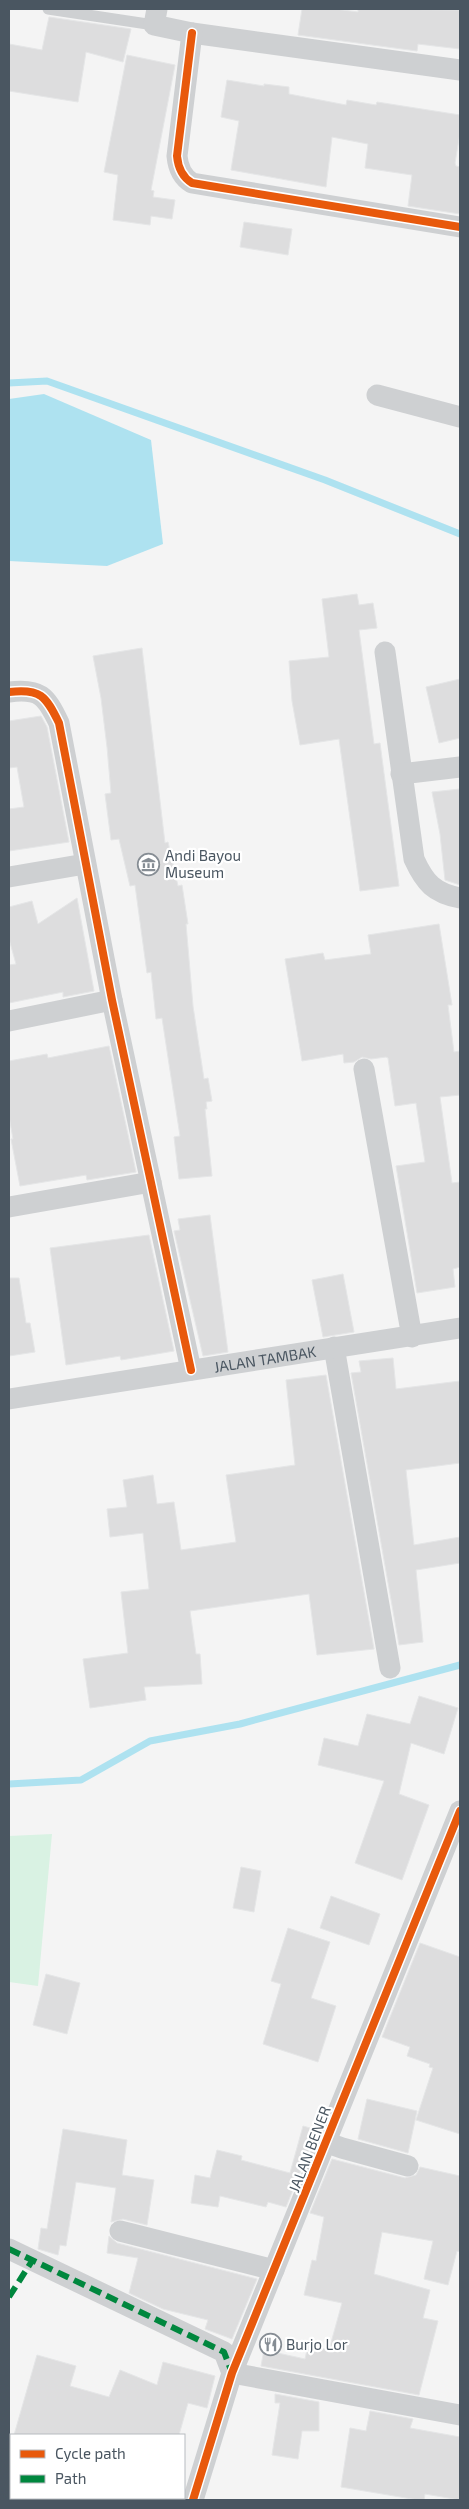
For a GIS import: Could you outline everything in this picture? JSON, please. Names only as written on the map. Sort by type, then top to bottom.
[{"type":"street","points":[[155,17],[192,33],[460,70]]},
{"type":"street","points":[[192,33],[177,156],[178,164],[186,179],[192,183],[460,227]]},
{"type":"street","points":[[377,395],[460,417]]},
{"type":"street","points":[[385,652],[414,859],[429,884],[442,894],[460,898]]},
{"type":"street","points":[[9,692],[23,690],[41,694],[48,700],[59,723],[112,1000],[191,1370]]},
{"type":"street","points":[[401,774],[460,767]]},
{"type":"street","points":[[9,877],[85,864]]},
{"type":"street","points":[[9,1021],[112,1000]]},
{"type":"street","points":[[364,1069],[412,1337]]},
{"type":"street","points":[[9,1207],[151,1182]]},
{"type":"street","name":"JALAN TAMBAK","points":[[9,1399],[334,1346],[412,1337],[460,1328]]},
{"type":"street","points":[[334,1346],[390,1668]]},
{"type":"street","name":"JALAN BENER","points":[[193,2500],[232,2373],[304,2202],[325,2142],[460,1811]]},
{"type":"street","points":[[325,2142],[408,2166]]},
{"type":"street","points":[[120,2231],[274,2270]]},
{"type":"street","points":[[9,2249],[224,2352],[232,2373],[460,2415]]},
{"type":"lane","points":[[48,9],[155,17]]},
{"type":"green space","points":[[52,1834],[38,1986],[9,1982],[9,1836]]},
{"type":"water","points":[[44,394],[151,440],[163,544],[107,566],[9,561],[9,399]]},
{"type":"building","points":[[302,9],[335,9],[358,12],[358,9],[460,10],[460,49],[418,44],[417,51],[298,35]]},
{"type":"building","points":[[49,17],[131,29],[123,62],[86,52],[78,102],[9,91],[9,44],[42,50]]},
{"type":"building","points":[[127,55],[175,65],[151,190],[154,191],[153,197],[175,200],[172,219],[151,216],[150,225],[113,220],[118,175],[104,172]]},
{"type":"building","points":[[227,80],[264,86],[264,84],[289,87],[289,94],[346,105],[347,100],[376,105],[377,102],[460,115],[460,133],[455,163],[456,166],[460,167],[460,214],[408,206],[412,175],[365,168],[368,144],[332,137],[326,187],[231,170],[239,121],[221,117]]},
{"type":"building","points":[[244,222],[292,229],[288,255],[240,247]]},
{"type":"building","points":[[357,594],[359,605],[373,603],[377,628],[359,630],[374,744],[380,743],[399,886],[360,891],[339,739],[300,745],[292,701],[289,661],[329,657],[322,599]]},
{"type":"building","points":[[142,648],[165,843],[168,842],[178,886],[182,885],[188,924],[186,924],[193,1006],[204,1079],[208,1078],[212,1101],[206,1102],[207,1109],[205,1109],[212,1176],[179,1179],[174,1137],[180,1136],[162,1018],[156,1019],[151,972],[147,973],[135,885],[130,886],[119,839],[111,840],[105,794],[111,793],[107,747],[101,698],[93,656]]},
{"type":"building","points":[[460,679],[460,738],[439,743],[426,687]]},
{"type":"building","points":[[41,716],[47,727],[69,842],[9,851],[9,809],[24,807],[17,767],[9,768],[9,721]]},
{"type":"building","points":[[460,789],[460,885],[445,880],[440,834],[432,792]]},
{"type":"building","points":[[77,898],[94,991],[63,997],[63,992],[9,1003],[9,965],[16,964],[9,939],[9,907],[32,901],[38,924]]},
{"type":"building","points":[[439,924],[452,1005],[448,1005],[454,1052],[460,1051],[460,1095],[440,1097],[452,1183],[460,1182],[460,1267],[453,1269],[455,1287],[417,1293],[396,1166],[425,1162],[416,1103],[395,1106],[388,1058],[386,1057],[371,1059],[362,1057],[354,1062],[344,1063],[343,1054],[302,1061],[285,959],[323,953],[325,960],[371,954],[368,935]]},
{"type":"building","points":[[109,1046],[136,1172],[87,1180],[86,1175],[20,1186],[11,1139],[13,1139],[9,1116],[9,1061],[47,1054],[48,1058]]},
{"type":"building","points":[[210,1215],[228,1352],[203,1356],[174,1231],[180,1230],[178,1219]]},
{"type":"building","points":[[149,1235],[174,1351],[121,1360],[120,1356],[66,1365],[50,1248]]},
{"type":"building","points":[[343,1274],[354,1332],[323,1337],[312,1280]]},
{"type":"building","points":[[9,1278],[19,1278],[26,1323],[30,1323],[35,1352],[9,1356]]},
{"type":"building","points":[[393,1358],[396,1389],[460,1381],[460,1463],[406,1470],[414,1545],[460,1537],[460,1563],[416,1570],[423,1642],[399,1645],[351,1373],[361,1372],[359,1361]]},
{"type":"building","points":[[326,1375],[374,1649],[317,1655],[309,1594],[190,1611],[196,1654],[200,1654],[202,1684],[144,1687],[146,1700],[90,1708],[83,1659],[128,1653],[121,1592],[149,1589],[143,1533],[110,1537],[107,1509],[127,1507],[123,1480],[153,1475],[157,1504],[174,1502],[181,1550],[236,1542],[226,1475],[295,1465],[286,1380]]},
{"type":"building","points":[[419,1696],[458,1708],[444,1754],[411,1743],[399,1794],[429,1805],[402,1880],[355,1863],[384,1781],[318,1765],[324,1738],[358,1746],[367,1714],[410,1724]]},
{"type":"building","points":[[241,1867],[261,1871],[254,1912],[233,1908]]},
{"type":"building","points":[[331,1896],[380,1914],[369,1945],[320,1928]]},
{"type":"building","points":[[288,1928],[330,1942],[311,1998],[336,2006],[318,2062],[263,2044],[281,1984],[271,1981]]},
{"type":"building","points":[[420,1943],[460,1957],[460,2134],[416,2120],[433,2068],[429,2067],[430,2064],[407,2056],[410,2047],[382,2037]]},
{"type":"building","points":[[46,1974],[80,1983],[67,2034],[33,2025]]},
{"type":"building","points":[[367,2099],[417,2111],[408,2153],[358,2139]]},
{"type":"building","points":[[303,2126],[317,2130],[286,2207],[268,2202],[266,2207],[220,2196],[218,2207],[191,2203],[195,2175],[210,2178],[217,2150],[242,2156],[241,2160],[290,2173]]},
{"type":"building","points":[[63,2129],[127,2140],[122,2175],[154,2180],[147,2225],[123,2219],[111,2222],[116,2188],[76,2182],[66,2246],[60,2245],[58,2255],[38,2249],[41,2228],[47,2229]]},
{"type":"building","points":[[332,2159],[405,2178],[416,2175],[420,2167],[460,2176],[460,2252],[457,2251],[448,2285],[424,2279],[433,2241],[382,2232],[374,2274],[430,2290],[423,2318],[438,2321],[419,2395],[261,2366],[264,2350],[305,2359],[308,2345],[329,2350],[342,2303],[304,2295],[312,2260],[316,2261],[324,2217],[310,2213]]},
{"type":"building","points":[[109,2236],[117,2243],[257,2279],[232,2339],[205,2329],[208,2320],[163,2309],[129,2293],[138,2258],[107,2253]]},
{"type":"building","points":[[37,2355],[76,2366],[70,2386],[109,2397],[120,2370],[157,2385],[163,2362],[215,2376],[207,2408],[188,2403],[179,2434],[14,2434]]},
{"type":"building","points":[[275,2394],[319,2402],[319,2431],[302,2431],[298,2459],[272,2455],[280,2403],[275,2403]]},
{"type":"building","points":[[370,2411],[413,2419],[410,2428],[460,2437],[460,2500],[425,2494],[424,2500],[418,2500],[341,2487],[350,2428],[366,2431]]},
{"type":"waterway","points":[[9,383],[47,381],[325,480],[460,534]]},
{"type":"waterway","points":[[9,1784],[81,1780],[150,1741],[240,1724],[460,1665]]},
{"type":"marked path","points":[[9,2249],[224,2352],[232,2373]]},
{"type":"marked path","points":[[9,2297],[32,2261]]},
{"type":"cycle path","points":[[192,33],[177,156],[181,171],[189,181],[460,227]]},
{"type":"cycle path","points":[[9,692],[28,691],[41,696],[46,700],[59,723],[112,1000],[191,1370]]},
{"type":"cycle path","points":[[193,2500],[232,2373],[460,1811]]},
{"type":"place","name":"Andi Bayou Museum","points":[[149,864]]},
{"type":"place","name":"Burjo Lor","points":[[270,2344]]}]
